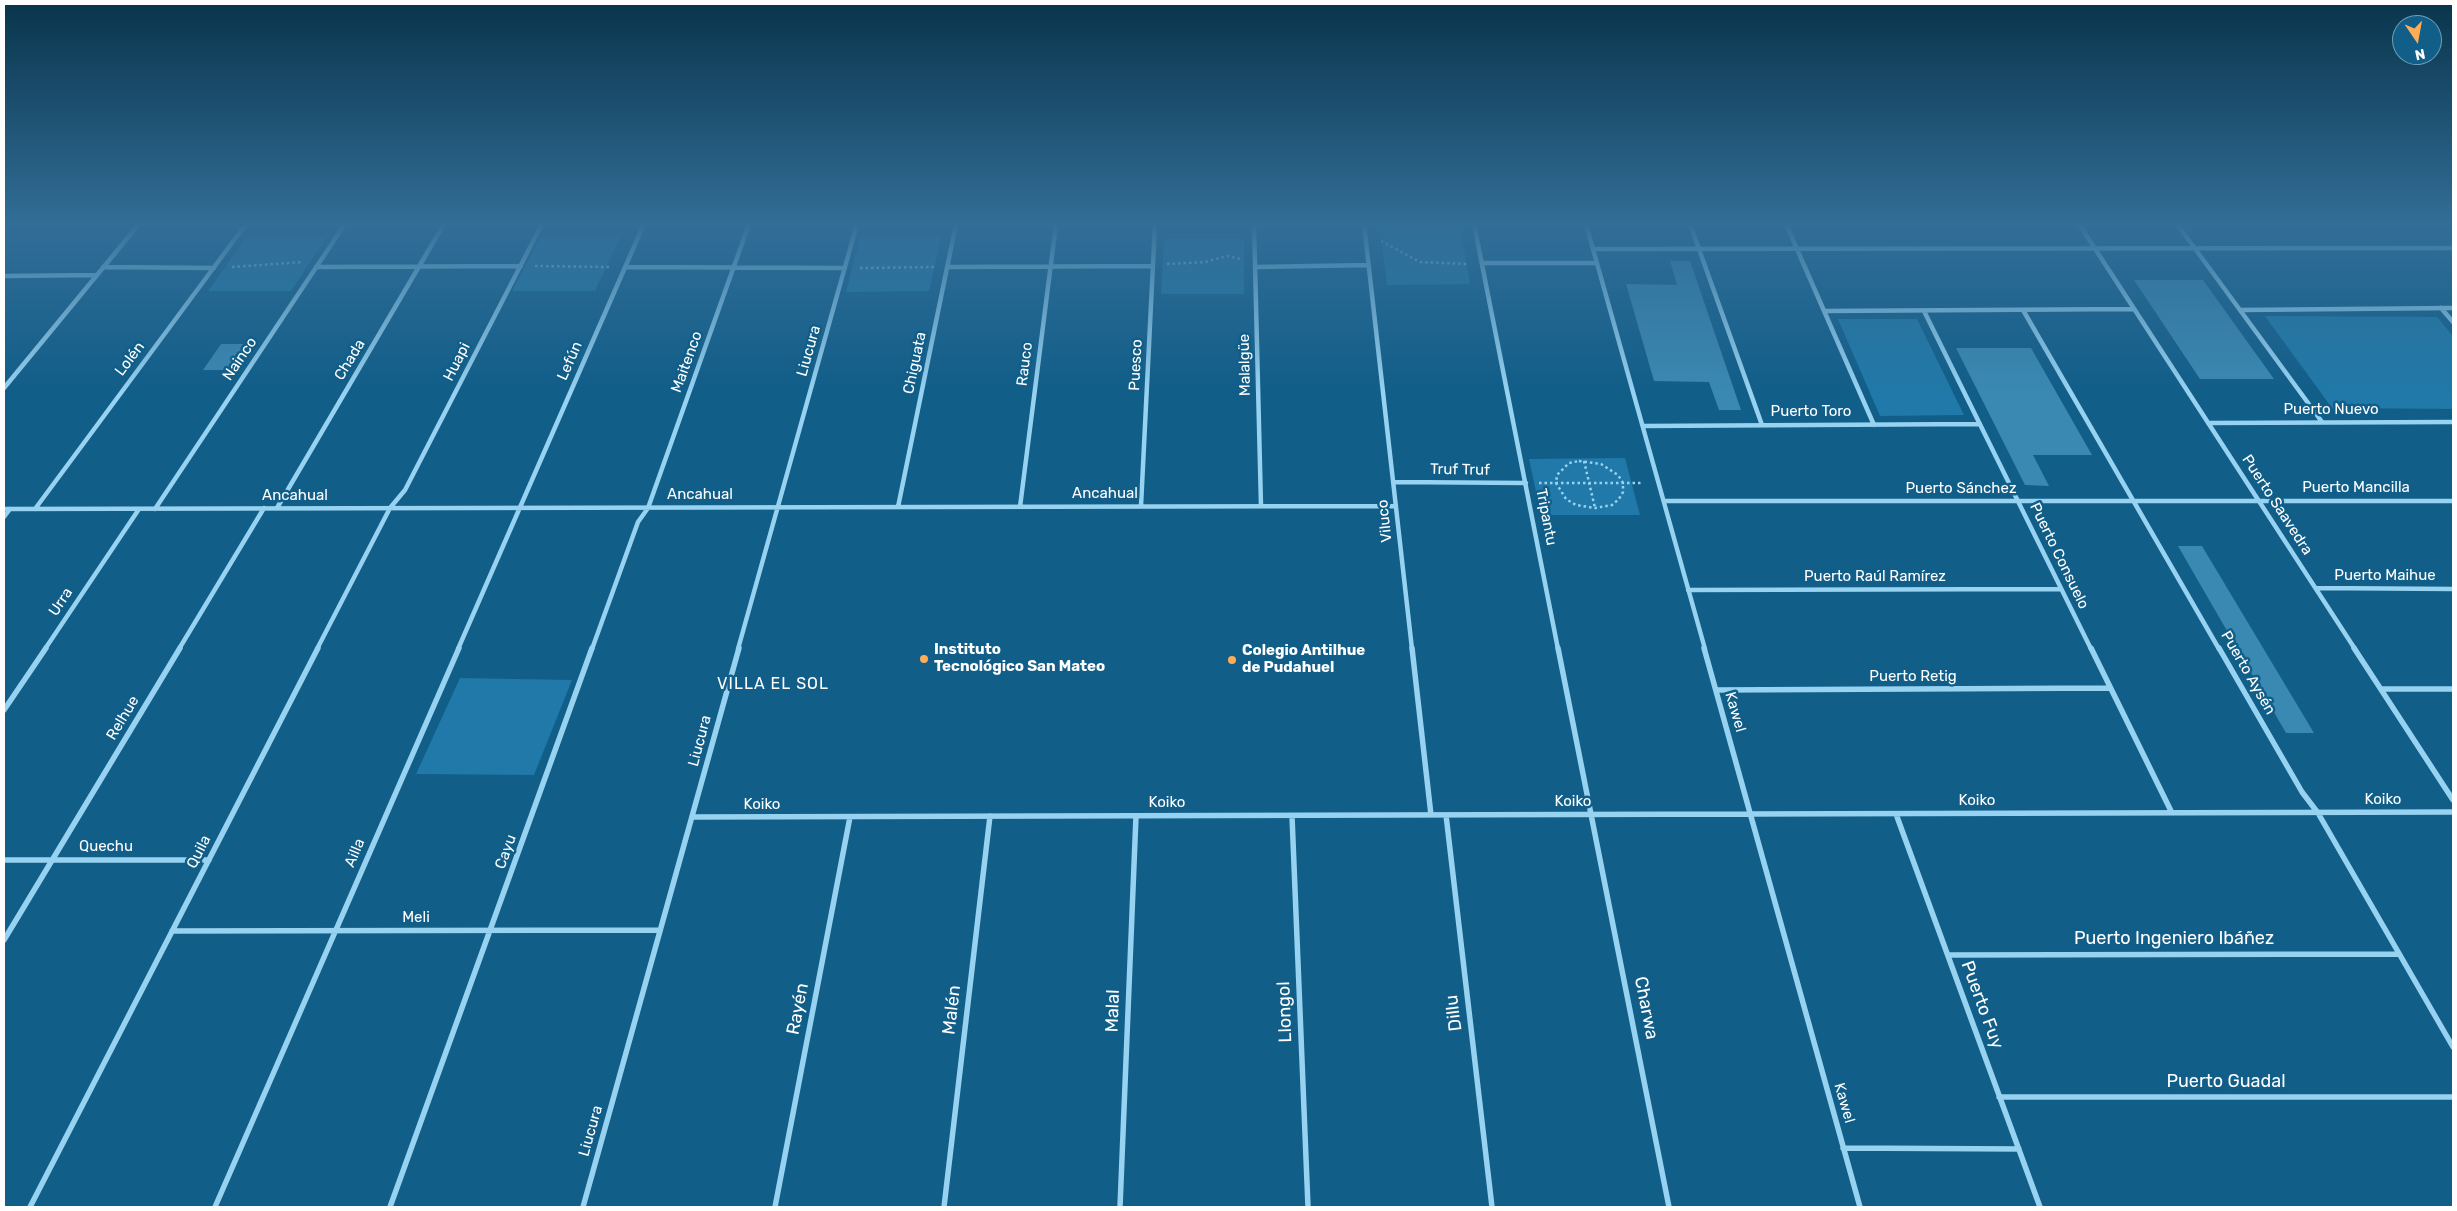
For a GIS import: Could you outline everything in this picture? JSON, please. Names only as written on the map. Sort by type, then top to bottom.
[{"type":"street","points":[[4,388],[92,281]]},
{"type":"street","name":"Lolén","points":[[35,509],[205,281]]},
{"type":"street","name":"Nainco","points":[[155,509],[307,281]]},
{"type":"street","name":"Chada","points":[[277,508],[411,281]]},
{"type":"street","name":"Huapi","points":[[390,508],[405,490],[513,281]]},
{"type":"street","name":"Lefún","points":[[518,508],[618,281]]},
{"type":"street","name":"Maitenco","points":[[648,508],[730,281]]},
{"type":"street","name":"Liucura","points":[[583,1207],[841,281]]},
{"type":"street","name":"Chiguata","points":[[898,507],[944,281]]},
{"type":"street","name":"Rauco","points":[[1020,507],[1048,281]]},
{"type":"street","name":"Puesco","points":[[1141,506],[1152,281]]},
{"type":"street","name":"Malalgüe","points":[[1255,281],[1261,506]]},
{"type":"street","name":"Viluco","points":[[1371,281],[1431,815]]},
{"type":"street","name":"Tripantu","points":[[1486,281],[1593,815]]},
{"type":"street","name":"Kawel","points":[[1603,281],[1860,1207]]},
{"type":"street","points":[[1710,281],[1762,425]]},
{"type":"street","points":[[1811,281],[1874,425]]},
{"type":"street","name":"Puerto Saavedra","points":[[2115,281],[2453,800]]},
{"type":"street","points":[[2218,281],[2322,422]]},
{"type":"street","points":[[2441,308],[2453,322]]},
{"type":"street","points":[[2240,310],[2453,308]]},
{"type":"street","points":[[1824,311],[2134,309]]},
{"type":"street","name":"Puerto Aysén","points":[[2023,310],[2302,792],[2318,812],[2453,1047]]},
{"type":"street","name":"Puerto Consuelo","points":[[1924,311],[2172,813]]},
{"type":"street","name":"Puerto Nuevo","points":[[2208,423],[2453,422]]},
{"type":"street","name":"Puerto Toro","points":[[1643,426],[1980,424]]},
{"type":"street","name":"Truf Truf","points":[[1394,482],[1526,483]]},
{"type":"street","name":"Puerto Sánchez","points":[[1664,501],[2259,501]]},
{"type":"street","name":"Puerto Mancilla","points":[[2259,501],[2453,501]]},
{"type":"street","name":"Ancahual","points":[[7,509],[1396,506]]},
{"type":"street","name":"Relhue","points":[[4,940],[264,508]]},
{"type":"street","name":"Quila","points":[[30,1207],[390,508]]},
{"type":"street","name":"Ailla","points":[[215,1207],[518,508]]},
{"type":"street","name":"Cayu","points":[[390,1207],[638,522],[648,508]]},
{"type":"street","points":[[4,517],[7,509]]},
{"type":"street","name":"Urra","points":[[4,710],[139,509]]},
{"type":"street","name":"Puerto Raúl Ramírez","points":[[1688,590],[2061,588]]},
{"type":"street","name":"Puerto Maihue","points":[[2316,588],[2453,589]]},
{"type":"street","name":"Puerto Retig","points":[[1716,690],[2110,688]]},
{"type":"street","points":[[2382,689],[2453,689]]},
{"type":"street","name":"Koiko","points":[[692,817],[2453,812]]},
{"type":"street","name":"Puerto Fuy","points":[[1896,814],[2040,1207]]},
{"type":"street","name":"Dillu","points":[[1446,815],[1492,1207]]},
{"type":"street","name":"Charwa","points":[[1593,815],[1669,1207]]},
{"type":"street","name":"Malén","points":[[944,1207],[990,816]]},
{"type":"street","name":"Malal","points":[[1120,1207],[1136,816]]},
{"type":"street","name":"Llongol","points":[[1292,816],[1308,1207]]},
{"type":"street","name":"Rayén","points":[[775,1207],[850,817]]},
{"type":"street","name":"Quechu","points":[[4,860],[209,860]]},
{"type":"street","name":"Meli","points":[[172,931],[660,930]]},
{"type":"street","name":"Puerto Ingeniero Ibáñez","points":[[1948,955],[2400,954]]},
{"type":"street","name":"Puerto Guadal","points":[[1999,1097],[2453,1097]]},
{"type":"street","points":[[1844,1148],[2019,1149]]},
{"type":"path","points":[[1584,461],[1595,508]]},
{"type":"path","points":[[1584,461],[1601,464],[1610,468],[1623,483],[1623,492],[1612,505],[1595,508],[1576,505],[1566,499],[1559,491],[1556,483],[1557,475],[1561,468],[1584,461]]},
{"type":"path","points":[[1526,483],[1658,483]]},
{"type":"shaded area","points":[[216,281],[298,281],[291,291],[208,291]]},
{"type":"shaded area","points":[[517,281],[600,281],[595,291],[512,291]]},
{"type":"shaded area","points":[[849,281],[931,281],[929,291],[846,292]]},
{"type":"shaded area","points":[[1162,281],[1244,281],[1244,294],[1161,294]]},
{"type":"shaded area","points":[[1386,281],[1469,281],[1470,284],[1387,285]]},
{"type":"shaded area","points":[[2265,316],[2437,317],[2453,336],[2453,409],[2332,408]]},
{"type":"shaded area","points":[[1838,319],[1917,319],[1964,415],[1880,416]]},
{"type":"shaded area","points":[[1625,458],[1640,515],[1541,515],[1529,459]]},
{"type":"shaded area","points":[[460,678],[572,680],[534,775],[416,774]]},
{"type":"building","points":[[1676,281],[1697,281],[1741,410],[1719,410],[1709,382],[1654,381],[1626,284],[1677,285]]},
{"type":"building","points":[[2134,281],[2203,281],[2274,379],[2200,379]]},
{"type":"building","points":[[221,344],[252,344],[234,370],[203,370]]},
{"type":"building","points":[[1956,348],[2031,348],[2092,455],[2033,455],[2049,486],[2025,485]]},
{"type":"building","points":[[2178,546],[2202,546],[2314,733],[2286,733]]},
{"type":"place","name":"Instituto Tecnológico San Mateo","points":[[924,659]]},
{"type":"place","name":"Colegio Antilhue de Pudahuel","points":[[1232,660]]},
{"type":"district","name":"VILLA EL SOL","points":[[773,684]]}]
